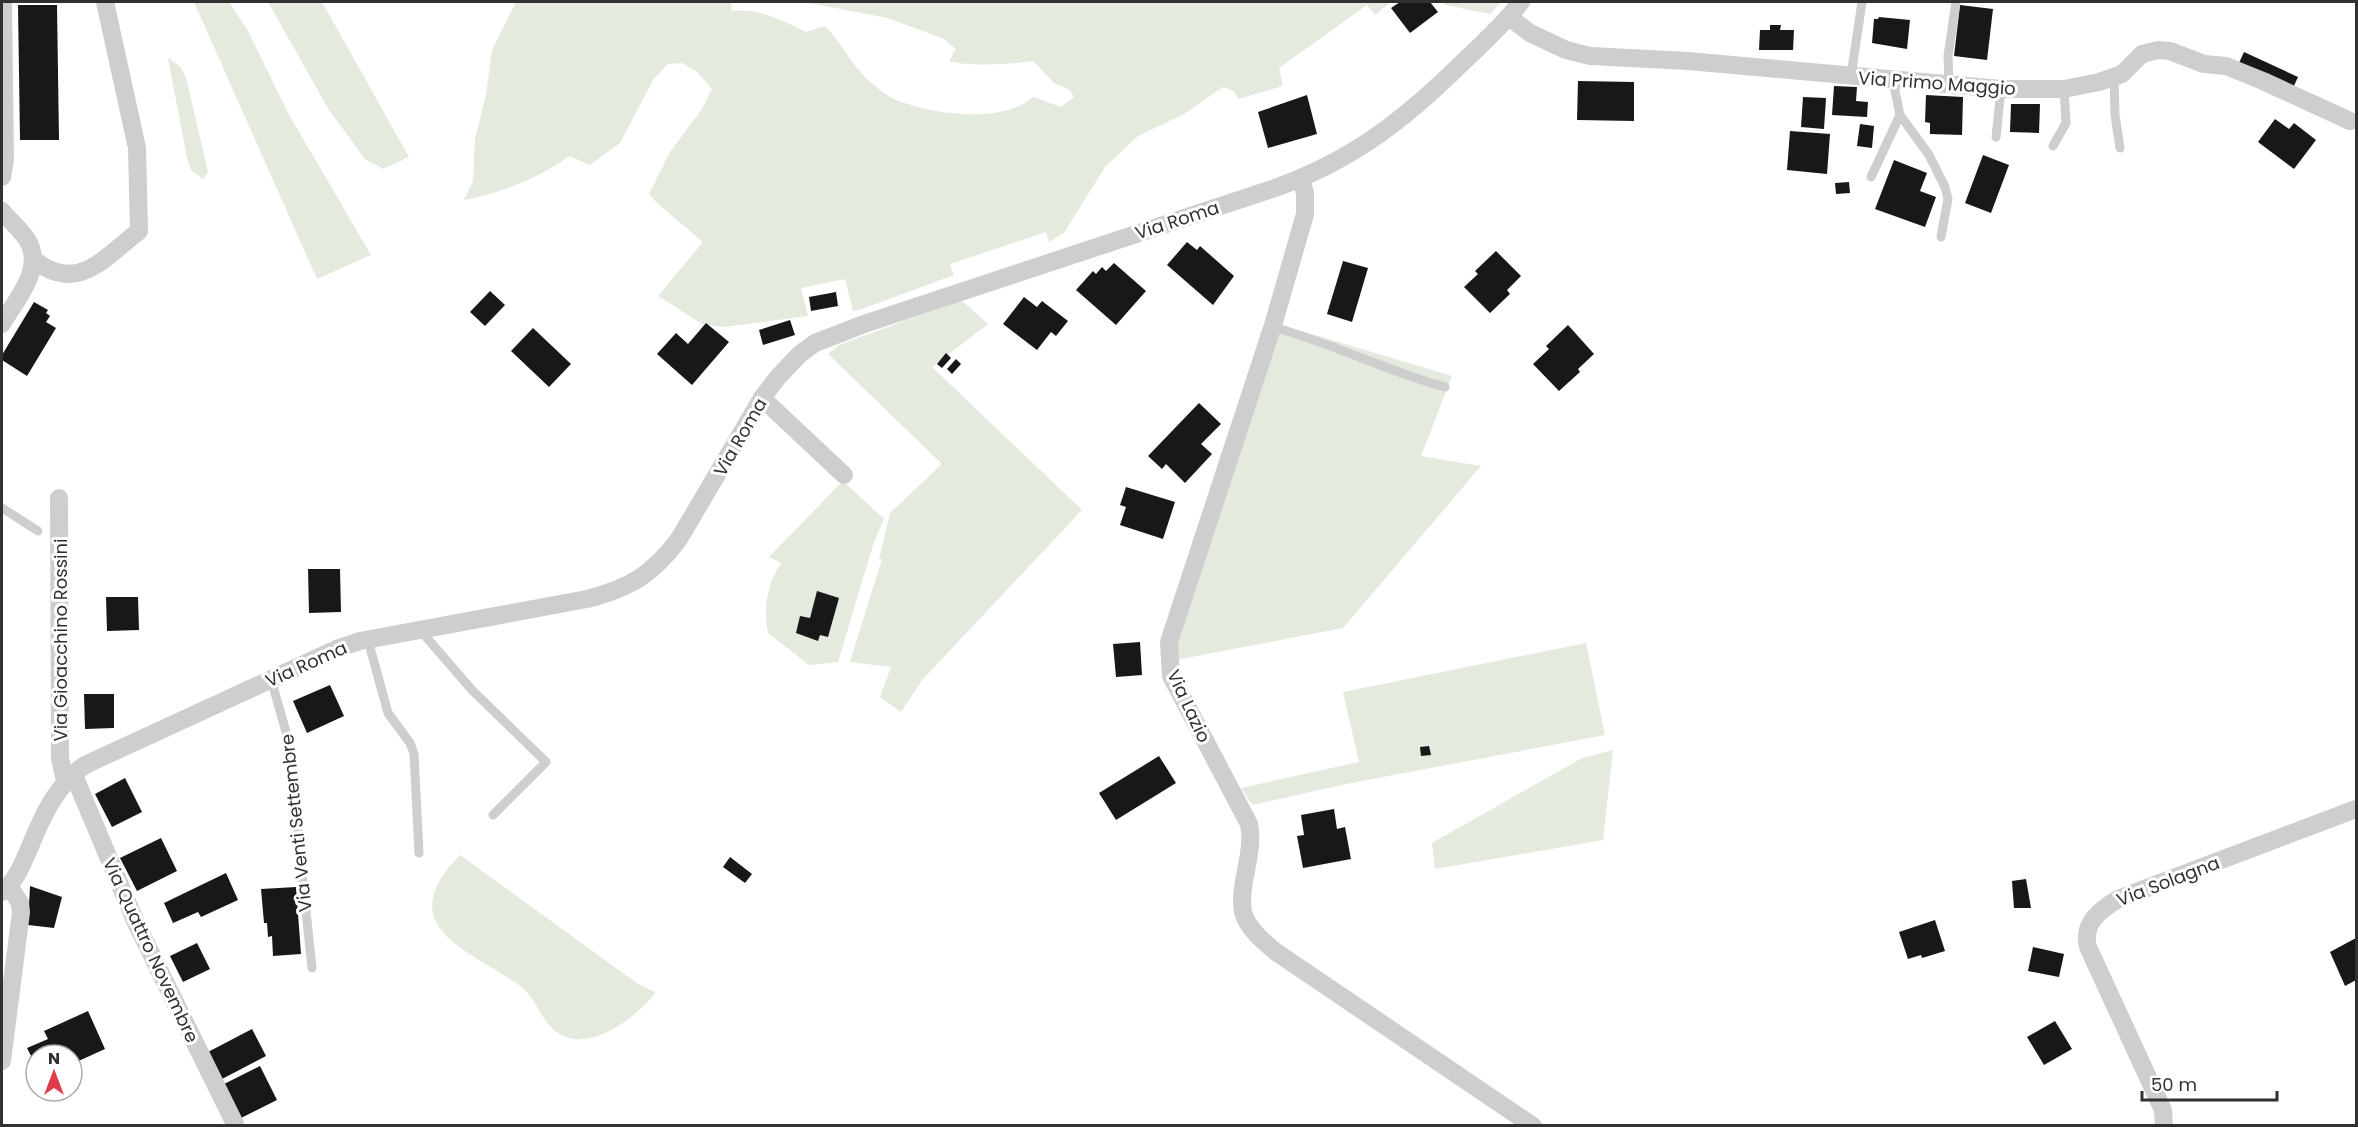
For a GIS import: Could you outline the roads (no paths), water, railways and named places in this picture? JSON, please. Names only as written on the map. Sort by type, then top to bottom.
[{"type":"street","points":[[2,177],[5,160],[3,2]]},
{"type":"street","points":[[33,259],[43,267],[64,275],[80,275],[139,231],[137,148],[105,2]]},
{"type":"street","name":"Via Roma","points":[[5,889],[20,870],[51,801],[69,777],[86,765],[339,648],[368,640],[608,594],[647,575],[679,539],[762,398],[800,354],[830,336],[1301,179],[1368,143],[1417,107],[1509,17],[1521,2]]},
{"type":"street","name":"Via Primo Maggio","points":[[1509,17],[1530,33],[1557,46],[1590,56],[1688,62],[2001,89],[2064,89],[2114,78],[2142,54],[2158,50],[2170,51],[2204,64],[2226,66],[2354,119]]},
{"type":"street","name":"Via Lazio","points":[[1301,179],[1305,193],[1305,214],[1273,327],[1169,642],[1171,676],[1249,824],[1252,838],[1244,914],[1256,933],[1275,952],[1533,1125]]},
{"type":"street","points":[[2,211],[29,243],[33,259],[31,274],[2,324]]},
{"type":"street","points":[[762,398],[844,476]]},
{"type":"street","name":"Via Gioacchino Rossini","points":[[59,498],[60,758],[69,777]]},
{"type":"street","name":"Via Quattro Novembre","points":[[69,777],[136,923],[235,1124]]},
{"type":"street","name":"Via Solagna","points":[[2164,1125],[2163,1110],[2088,947],[2087,930],[2091,921],[2099,911],[2118,899],[2356,809]]},
{"type":"street","points":[[2,1061],[6,1000],[21,912],[20,903],[5,889]]},
{"type":"lane","points":[[1851,77],[1862,2]]},
{"type":"lane","points":[[1949,84],[1948,56],[1956,2]]},
{"type":"lane","points":[[2114,78],[2115,115],[2120,148]]},
{"type":"lane","points":[[1893,81],[1900,115],[1929,155],[1945,187],[1948,199],[1941,237]]},
{"type":"lane","points":[[1996,137],[2001,89]]},
{"type":"lane","points":[[2052,146],[2066,123],[2064,89]]},
{"type":"lane","points":[[1871,177],[1900,115]]},
{"type":"lane","points":[[1273,327],[1445,387]]},
{"type":"lane","points":[[2,508],[38,531]]},
{"type":"lane","points":[[420,630],[472,690],[546,762],[493,815]]},
{"type":"lane","points":[[368,640],[388,713],[410,743],[414,754],[419,853]]},
{"type":"lane","name":"Via Venti Settembre","points":[[271,679],[288,739],[312,969]]}]
